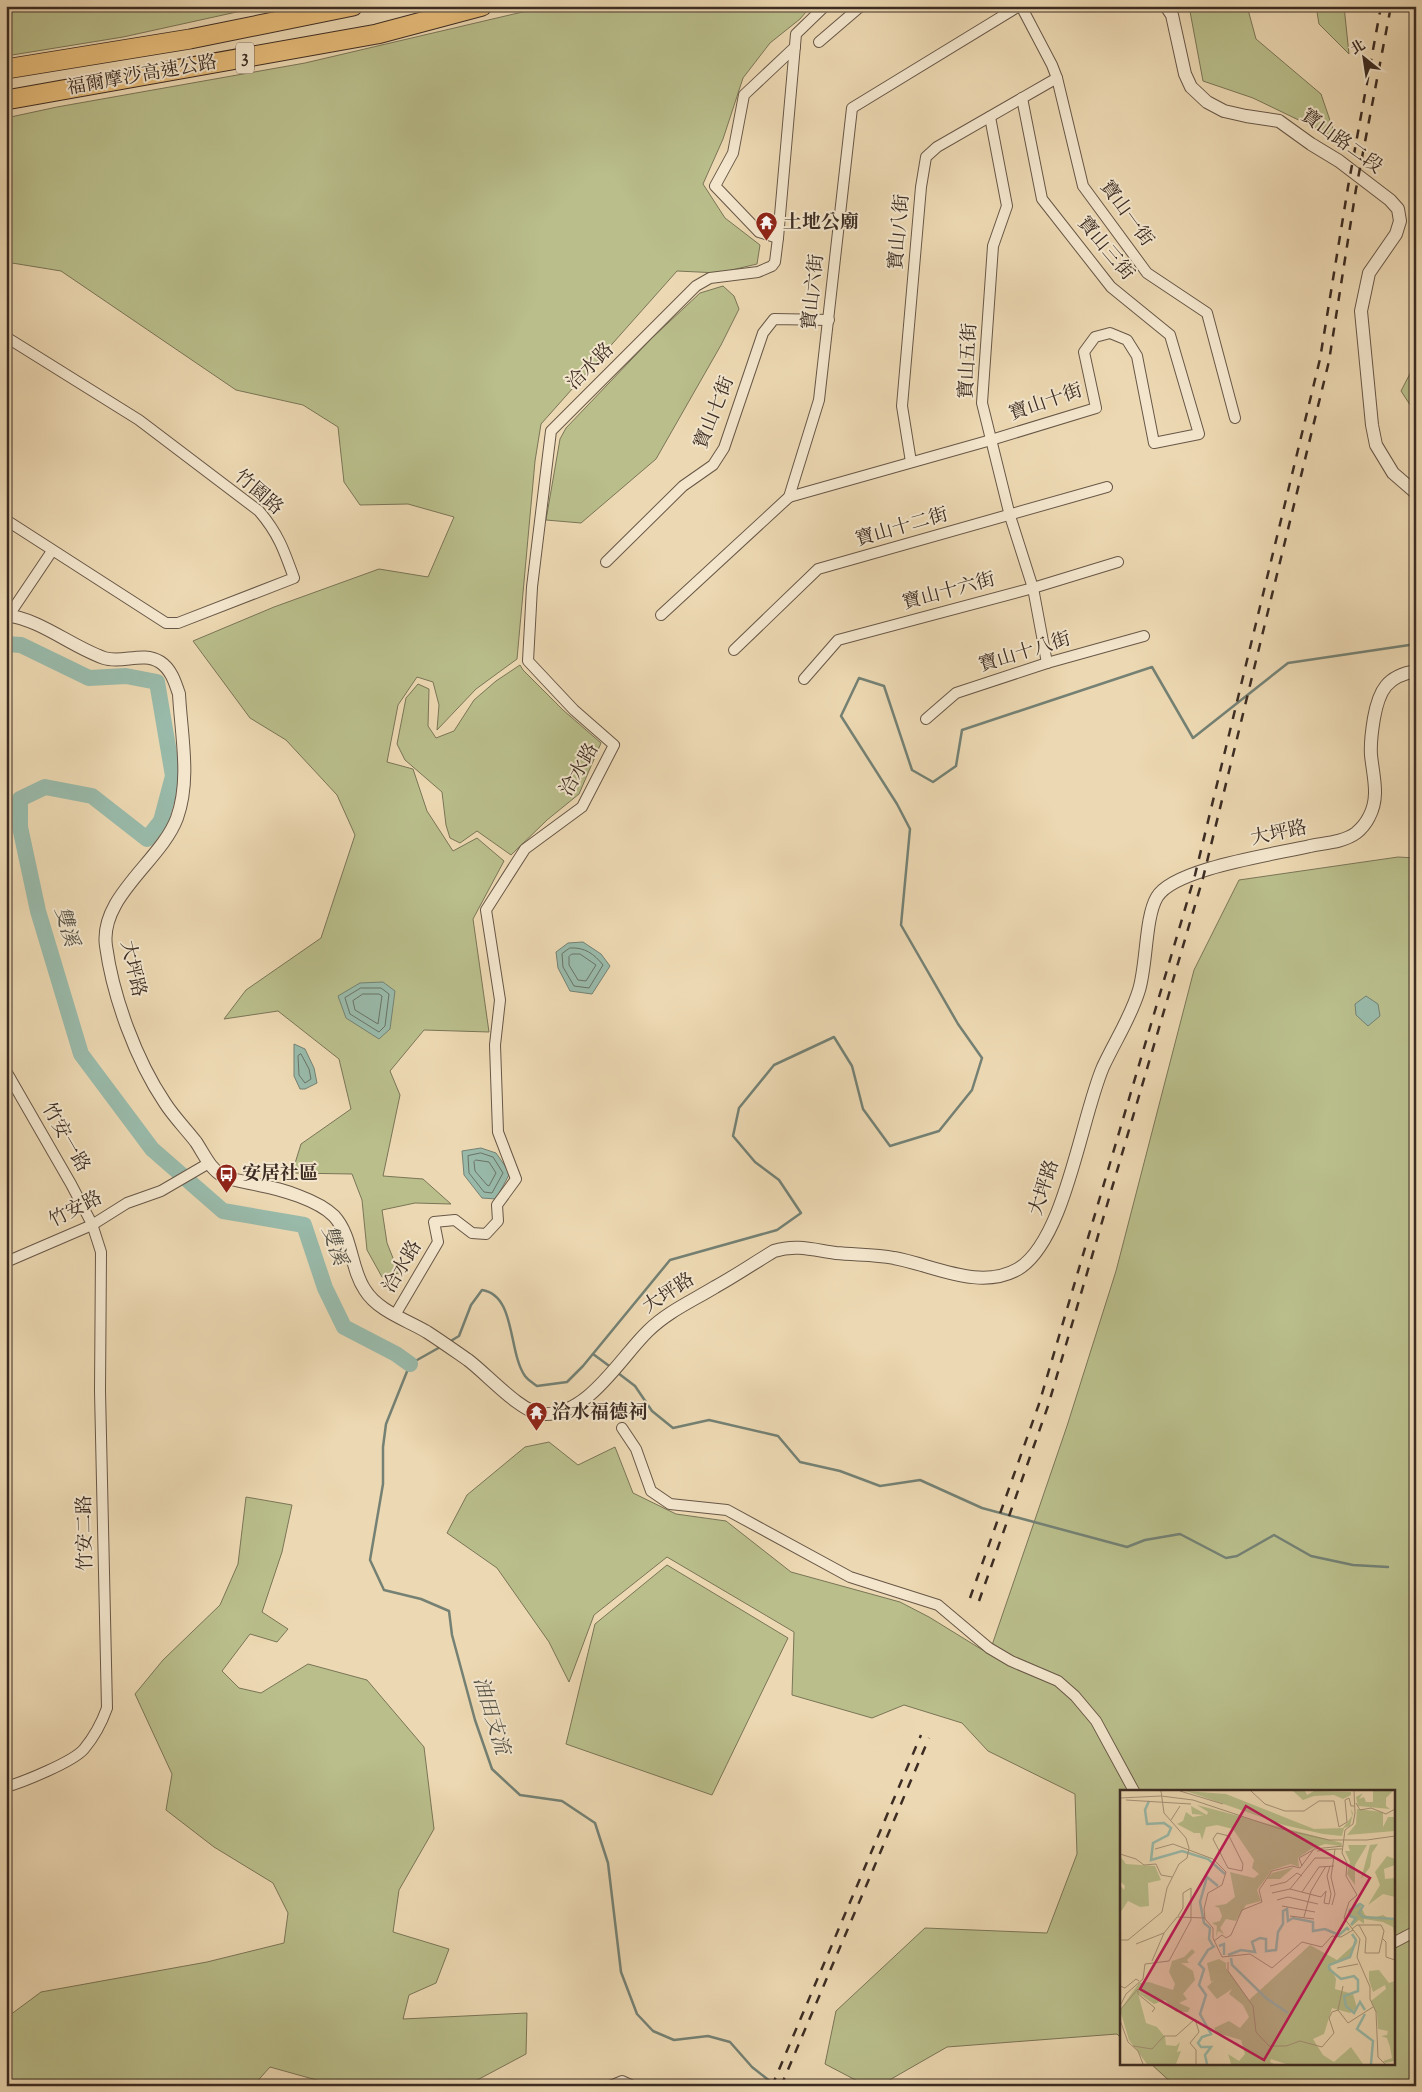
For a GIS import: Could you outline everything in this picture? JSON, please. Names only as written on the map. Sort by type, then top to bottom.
[{"type":"highway","name":"福爾摩沙高速公路","points":[[6,69],[190,39],[354,6]]},
{"type":"highway","name":"福爾摩沙高速公路","points":[[6,100],[377,34],[482,6]]},
{"type":"street","name":"洽水路","points":[[394,1315],[438,1242],[434,1222],[455,1220],[472,1233],[486,1234],[498,1221],[497,1206],[516,1179],[498,1132],[495,1045],[500,1000],[486,910],[525,849],[582,807],[614,745],[574,710],[528,661],[532,587],[551,431],[696,286],[710,278],[758,272],[772,266],[775,262],[796,34],[825,6]]},
{"type":"street","points":[[819,42],[861,6]]},
{"type":"street","name":"寶山一街","points":[[1020,6],[1057,78],[1084,186],[1147,272],[1207,313],[1235,418]]},
{"type":"street","name":"寶山六街","points":[[789,497],[819,400],[852,108],[1020,6]]},
{"type":"street","name":"寶山路二段","points":[[1166,6],[1172,15],[1185,74],[1191,87],[1207,102],[1224,111],[1279,121],[1339,161],[1390,200],[1398,209],[1400,221],[1396,234],[1369,273],[1361,310],[1372,425],[1376,445],[1393,472],[1416,492]]},
{"type":"street","name":"洽水路","points":[[778,238],[759,232],[715,186],[733,153],[744,94],[796,47]]},
{"type":"street","name":"寶山八街","points":[[911,462],[902,406],[921,187],[926,157],[937,147],[1057,78]]},
{"type":"street","name":"寶山三街","points":[[1022,98],[1042,199],[1111,287],[1170,335],[1199,434]]},
{"type":"street","name":"寶山五街","points":[[990,117],[1007,206],[994,246],[982,403],[1010,516],[1033,588],[1047,663]]},
{"type":"street","name":"寶山七街","points":[[606,562],[683,486],[713,465],[724,448],[763,333],[774,319],[829,320]]},
{"type":"street","name":"寶山十街","points":[[789,497],[1096,408],[1084,352],[1095,337],[1110,333],[1127,340],[1138,356],[1154,442],[1199,434]]},
{"type":"street","name":"竹園路","points":[[6,337],[140,420],[259,511],[273,527],[282,543],[294,578],[178,623],[166,623],[6,520]]},
{"type":"street","name":"寶山十二街","points":[[734,650],[818,569],[1107,487]]},
{"type":"street","points":[[661,615],[789,497]]},
{"type":"street","points":[[8,615],[52,551]]},
{"type":"street","name":"寶山十六街","points":[[804,679],[838,640],[1033,588],[1118,562]]},
{"type":"street","name":"大坪路","points":[[8,615],[29,620],[106,659],[139,658],[158,660],[167,667],[179,694],[184,783],[180,806],[171,831],[164,843],[112,910],[105,936],[110,968],[124,1016],[142,1062],[165,1104],[209,1163],[223,1176],[290,1193],[327,1211],[335,1218],[346,1236],[363,1288],[370,1296],[394,1315],[424,1331],[470,1362],[519,1404],[530,1411],[543,1414],[558,1412],[574,1406],[593,1393],[644,1335],[670,1313],[782,1248],[791,1246],[809,1247],[835,1252],[894,1258],[982,1278],[1004,1275],[1030,1260],[1045,1240],[1059,1210],[1103,1068],[1139,992],[1145,964],[1151,911],[1161,890],[1179,879],[1208,869],[1334,842],[1355,834],[1364,826],[1374,806],[1376,794],[1371,740],[1380,694],[1384,687],[1397,676],[1416,671]]},
{"type":"street","name":"寶山十八街","points":[[926,719],[956,693],[1047,663],[1144,636]]},
{"type":"street","name":"竹安一路","points":[[6,1071],[72,1184],[92,1224]]},
{"type":"street","name":"竹安路","points":[[6,1262],[92,1224],[127,1203],[161,1191],[209,1163]]},
{"type":"street","name":"竹安二路","points":[[6,1787],[19,1783],[70,1759],[83,1750],[102,1722],[107,1708],[100,1391],[101,1252],[92,1224]]},
{"type":"street","points":[[622,1428],[636,1449],[651,1491],[670,1504],[727,1510],[850,1577],[938,1605],[988,1648],[1011,1661],[1058,1681],[1075,1696],[1096,1721],[1133,1790]]},
{"type":"street","points":[[1394,1942],[1416,1931]]},
{"type":"street","points":[[610,2086],[622,2081],[633,2086]]},
{"type":"green space","points":[[6,6],[264,6],[123,37],[6,56]]},
{"type":"green space","points":[[548,6],[811,6],[800,19],[770,43],[743,78],[723,139],[703,184],[725,218],[760,245],[757,264],[719,273],[677,271],[541,424],[535,461],[517,659],[476,689],[437,730],[439,705],[433,682],[417,677],[398,705],[387,762],[413,769],[427,811],[453,851],[477,838],[504,861],[473,919],[489,1032],[424,1030],[390,1071],[400,1095],[383,1176],[423,1179],[451,1204],[415,1203],[382,1210],[387,1243],[399,1273],[382,1277],[367,1250],[362,1200],[352,1174],[292,1173],[301,1144],[351,1109],[339,1059],[278,1011],[224,1019],[246,990],[321,938],[355,835],[337,795],[286,740],[250,718],[193,641],[274,607],[379,569],[428,577],[454,517],[408,504],[360,505],[344,482],[338,427],[303,405],[236,390],[61,271],[6,262],[6,118],[57,107],[305,63]]},
{"type":"green space","points":[[1189,6],[1247,6],[1256,39],[1321,94],[1336,138],[1253,98],[1203,81]]},
{"type":"green space","points":[[1316,6],[1344,6],[1349,54],[1319,24]]},
{"type":"green space","points":[[723,286],[734,296],[739,309],[721,345],[656,459],[581,523],[546,520],[560,439],[566,428],[652,338],[700,293]]},
{"type":"green space","points":[[1416,362],[1416,414],[1401,391]]},
{"type":"green space","points":[[520,665],[563,710],[601,743],[579,794],[547,820],[511,855],[477,831],[460,843],[450,838],[446,825],[442,792],[405,760],[397,744],[406,698],[418,684],[429,689],[428,726],[436,738],[454,731],[474,700],[496,681]]},
{"type":"green space","points":[[1398,857],[1416,858],[1416,2086],[1175,2086],[1151,2064],[1394,2064],[1394,1790],[1120,1790],[1120,2037],[1117,2034],[947,2047],[879,2086],[867,2086],[825,2064],[836,2011],[925,1928],[1047,1933],[1077,1854],[1075,1794],[988,1751],[962,1723],[904,1705],[872,1718],[792,1695],[794,1632],[667,1557],[594,1615],[569,1682],[549,1642],[497,1568],[447,1533],[467,1495],[525,1447],[549,1442],[578,1465],[615,1447],[633,1493],[676,1514],[726,1521],[791,1572],[900,1602],[929,1617],[989,1654],[1067,1426],[1116,1271],[1194,970],[1239,880]]},
{"type":"green space","points":[[246,1497],[292,1505],[282,1552],[262,1612],[288,1629],[277,1642],[250,1634],[222,1671],[239,1688],[261,1693],[308,1664],[367,1680],[424,1747],[434,1829],[399,1890],[393,1932],[449,1949],[436,1983],[409,1995],[403,2019],[527,2013],[526,2054],[466,2086],[338,2086],[270,2067],[253,2086],[6,2086],[6,2018],[41,1992],[207,1962],[284,1943],[288,1913],[273,1883],[214,1847],[166,1810],[172,1774],[135,1694],[163,1660],[220,1605],[238,1564]]},
{"type":"green space","points":[[667,1565],[788,1638],[712,1795],[566,1744],[595,1624]]},
{"type":"water","points":[[583,942],[601,954],[610,966],[592,994],[570,991],[558,968],[556,952],[568,943]]},
{"type":"water","points":[[383,982],[395,991],[390,1029],[379,1039],[346,1018],[338,996],[360,983]]},
{"type":"water","points":[[1366,996],[1378,1004],[1380,1016],[1368,1026],[1356,1015],[1355,1004]]},
{"type":"water","points":[[294,1044],[305,1049],[314,1068],[317,1083],[305,1089],[300,1089],[294,1076]]},
{"type":"water","points":[[481,1148],[496,1153],[510,1173],[496,1199],[482,1198],[464,1175],[462,1151]]},
{"type":"waterway","points":[[1416,359],[1412,377],[1416,405]]},
{"type":"waterway","name":"雙溪","points":[[6,644],[21,645],[89,678],[126,676],[157,682],[173,776],[161,821],[147,839],[92,796],[45,787],[20,799],[20,827],[38,911],[81,1054],[152,1149],[223,1211],[304,1225],[325,1288],[344,1327],[396,1354],[410,1364]]},
{"type":"waterway","points":[[449,1342],[459,1336],[471,1305],[482,1290],[493,1294],[501,1302],[510,1326],[520,1366],[526,1377],[537,1386],[567,1382],[583,1366],[670,1260],[777,1230],[801,1213],[779,1180],[755,1162],[733,1136],[739,1108],[774,1065],[834,1037],[852,1066],[863,1109],[890,1146],[939,1131],[972,1090],[982,1058],[958,1024],[901,925],[910,829],[897,804],[841,716],[859,678],[884,686],[912,770],[933,782],[956,766],[962,730],[1152,667],[1193,738],[1288,663],[1416,644]]},
{"type":"waterway","name":"油田支流","points":[[442,1346],[410,1364],[386,1424],[383,1447],[383,1484],[370,1560],[384,1590],[421,1599],[449,1611],[452,1635],[475,1720],[492,1769],[520,1795],[562,1801],[595,1823],[608,1863],[621,1972],[637,2014],[653,2031],[674,2040],[708,2036],[730,2042],[752,2067],[776,2086]]},
{"type":"waterway","points":[[593,1354],[612,1368]]},
{"type":"waterway","points":[[618,1373],[635,1386],[652,1411],[673,1428],[709,1420],[778,1436],[800,1462],[840,1471],[880,1486],[920,1480],[982,1508],[1127,1547],[1145,1540],[1180,1534],[1226,1558],[1237,1556],[1274,1535],[1311,1556],[1353,1565],[1388,1567]]},
{"type":"railway","points":[[970,1598],[1039,1404],[1195,875],[1320,359],[1348,187],[1381,6]]},
{"type":"railway","points":[[979,1601],[1048,1406],[1203,878],[1329,361],[1356,189],[1391,6]]},
{"type":"railway","points":[[772,2086],[921,1735]]},
{"type":"railway","points":[[781,2086],[929,1738]]},
{"type":"place","name":"土地公廟","points":[[767,242]]},
{"type":"place","name":"安居社區","points":[[226,1193]]},
{"type":"place","name":"洽水福德祠","points":[[536,1432]]}]
